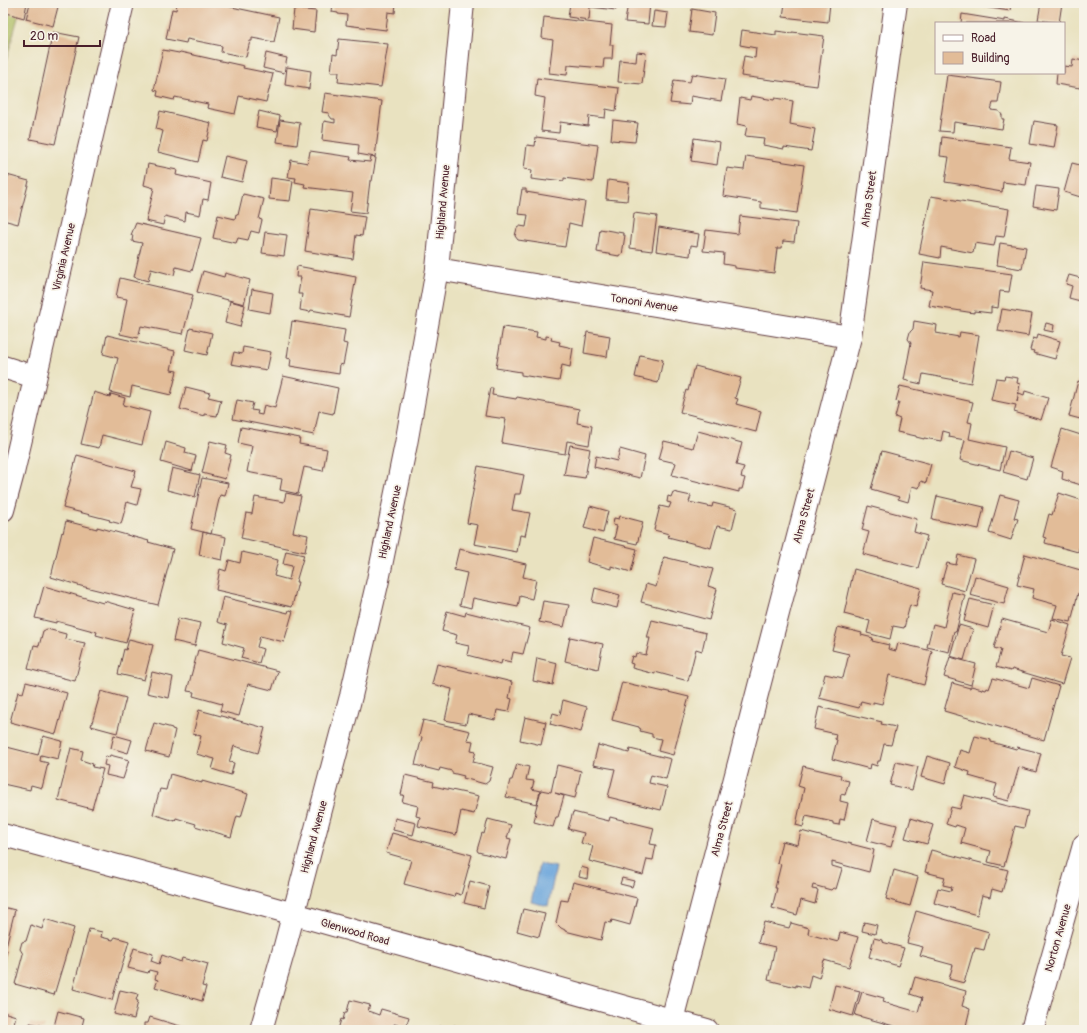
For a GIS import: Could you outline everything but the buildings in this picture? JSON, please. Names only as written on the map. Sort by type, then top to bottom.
[{"type":"street","name":"Virginia Avenue","points":[[3,510],[7,476],[35,377],[123,3]]},
{"type":"street","name":"Highland Avenue","points":[[261,1030],[285,946],[351,696],[378,580],[406,444],[437,269],[463,3]]},
{"type":"street","name":"Alma Street","points":[[672,1020],[850,337],[896,3]]},
{"type":"street","name":"Tononi Avenue","points":[[437,269],[850,337]]},
{"type":"street","points":[[3,368],[35,377]]},
{"type":"street","name":"Glenwood Road","points":[[3,835],[293,914],[707,1030]]},
{"type":"street","name":"Norton Avenue","points":[[1032,1030],[1084,845]]},
{"type":"green space","points":[[3,3],[22,3],[4,68],[3,68]]},
{"type":"water","points":[[539,864],[556,867],[548,906],[531,902]]}]
